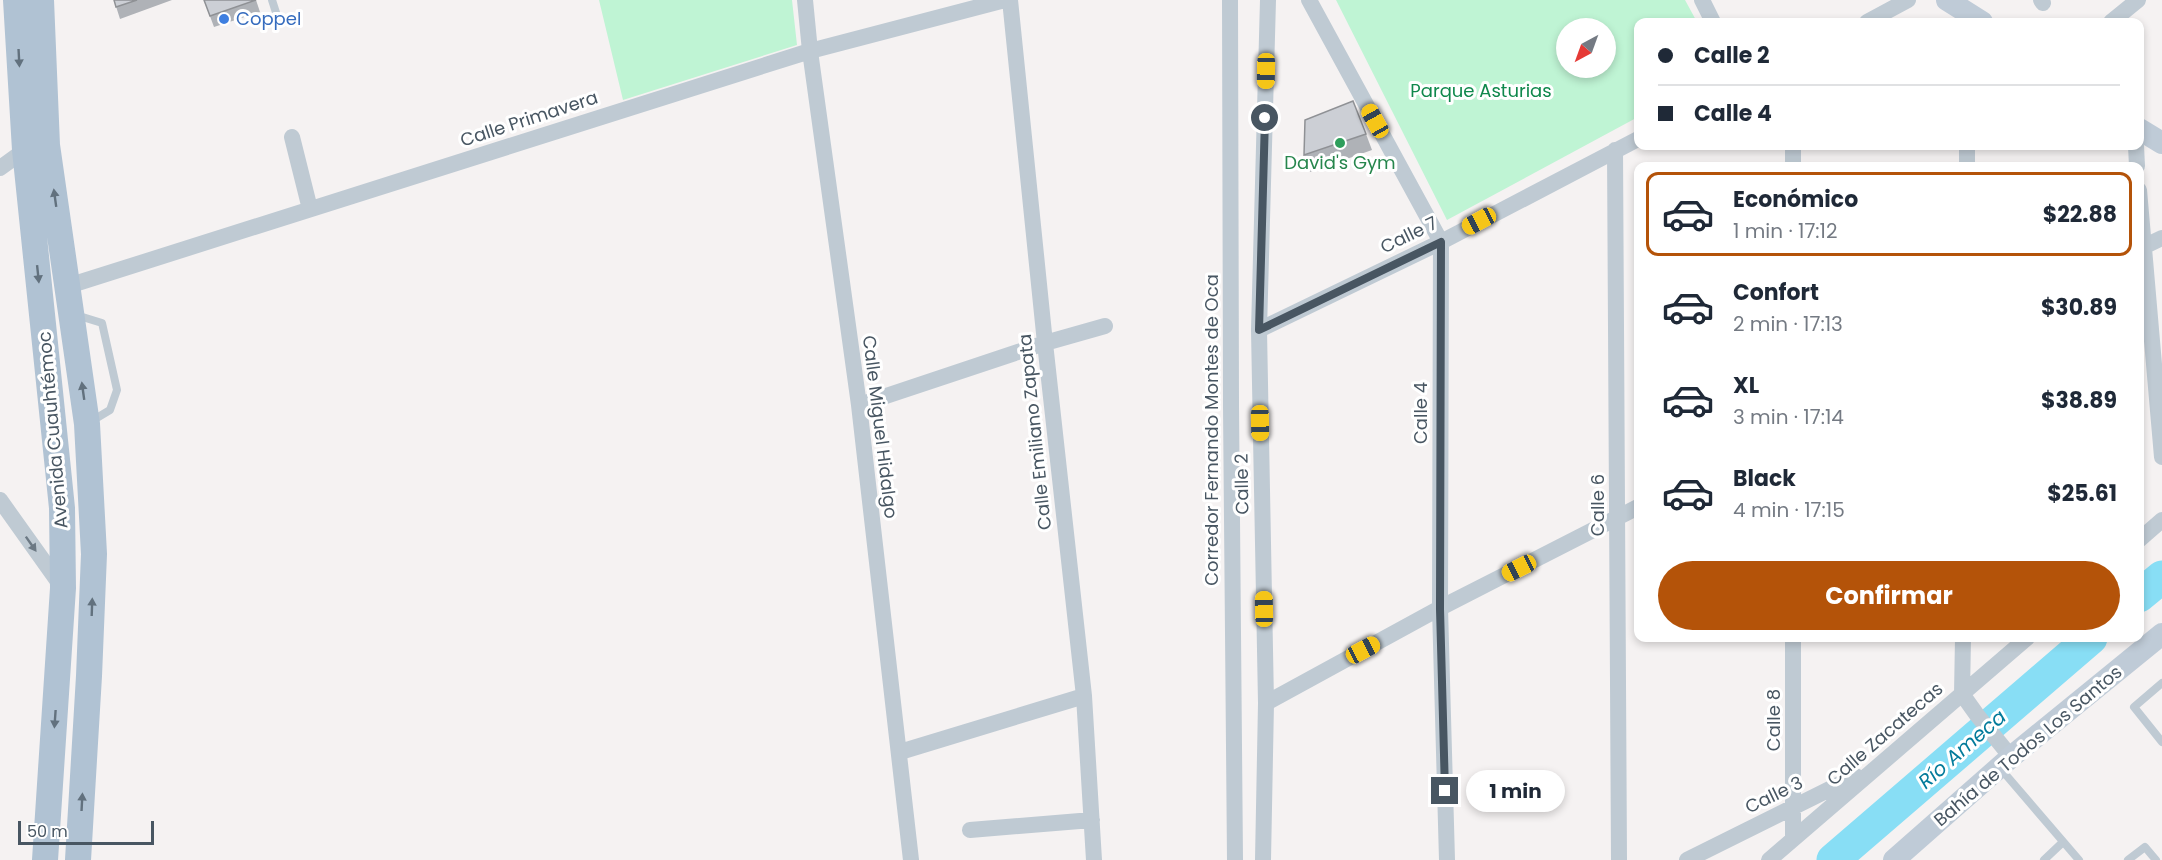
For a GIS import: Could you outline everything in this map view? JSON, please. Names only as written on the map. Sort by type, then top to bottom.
[{"type":"main road","name":"Avenida Cuauhtémoc","points":[[16,0],[26,150],[62,508],[63,588],[45,860]]},
{"type":"main road","points":[[41,0],[47,145],[87,424],[94,554],[90,676],[78,860]]},
{"type":"main road","points":[[1947,0],[1971,18]]},
{"type":"main road","points":[[2144,132],[2162,143]]},
{"type":"main road","name":"Bahía de Todos Los Santos","points":[[1894,860],[2004,757],[2162,634]]},
{"type":"main road","points":[[58,676],[90,676]]},
{"type":"street","name":"Calle Miguel Hidalgo","points":[[805,0],[859,405],[911,860]]},
{"type":"street","name":"Calle Primavera","points":[[68,286],[810,51],[1005,0]]},
{"type":"street","name":"Calle Emiliano Zapata","points":[[1010,0],[1084,696],[1094,860]]},
{"type":"street","name":"Corredor Fernando Montes de Oca","points":[[1230,0],[1235,860]]},
{"type":"street","name":"Calle 2","points":[[1263,860],[1266,703],[1259,330],[1268,0]]},
{"type":"street","name":"Calle 4","points":[[1309,0],[1441,242],[1440,609],[1447,860]]},
{"type":"street","points":[[1702,0],[1711,18]]},
{"type":"street","points":[[1874,18],[1908,0]]},
{"type":"street","points":[[2116,18],[2138,0]]},
{"type":"street","points":[[292,137],[310,209]]},
{"type":"street","name":"Calle 7","points":[[1259,330],[1441,242],[1634,140]]},
{"type":"street","points":[[0,168],[26,150]]},
{"type":"street","name":"Calle 6","points":[[1615,150],[1619,860]]},
{"type":"street","points":[[2144,247],[2162,238]]},
{"type":"street","points":[[2144,278],[2162,457]]},
{"type":"street","points":[[859,405],[1045,343],[1105,327]]},
{"type":"street","points":[[0,500],[63,588]]},
{"type":"street","points":[[1266,703],[1440,609],[1634,509]]},
{"type":"street","points":[[2144,536],[2162,520]]},
{"type":"street","name":"Calle 8","points":[[1793,642],[1793,839]]},
{"type":"street","points":[[1963,642],[1962,694],[2004,757]]},
{"type":"street","name":"Calle Zacatecas","points":[[1769,860],[2022,642]]},
{"type":"street","points":[[900,752],[1084,696]]},
{"type":"street","name":"Calle 3","points":[[1687,860],[1877,766]]},
{"type":"street","points":[[970,830],[1092,820]]},
{"type":"lane","points":[[272,0],[279,22]]},
{"type":"lane","points":[[72,314],[102,323],[117,390],[110,410],[87,424]]},
{"type":"lane","points":[[2162,683],[2134,707],[2162,742]]},
{"type":"lane","points":[[2004,757],[2063,842],[2079,860]]},
{"type":"lane","points":[[2044,860],[2063,842]]},
{"type":"lane","points":[[2128,860],[2145,847],[2156,860]]},
{"type":"green space","points":[[599,0],[792,0],[797,45],[623,100]]},
{"type":"green space","name":"Parque Asturias","points":[[1336,0],[1685,0],[1695,18],[1634,18],[1634,119],[1447,220]]},
{"type":"building","points":[[114,0],[137,0],[116,7]]},
{"type":"building","points":[[204,0],[256,0],[210,16]]},
{"type":"building","points":[[1353,101],[1366,134],[1304,155],[1305,120]]},
{"type":"waterway","name":"Río Ameca","points":[[2144,592],[2162,577]]},
{"type":"waterway","name":"Río Ameca","points":[[1833,860],[2086,642]]},
{"type":"place","name":"Coppel","points":[[224,19]]},
{"type":"place","name":"David's Gym","points":[[1340,143]]},
{"type":"route","points":[[1265,118],[1259,330],[1441,242],[1440,609],[1445,791]]}]
